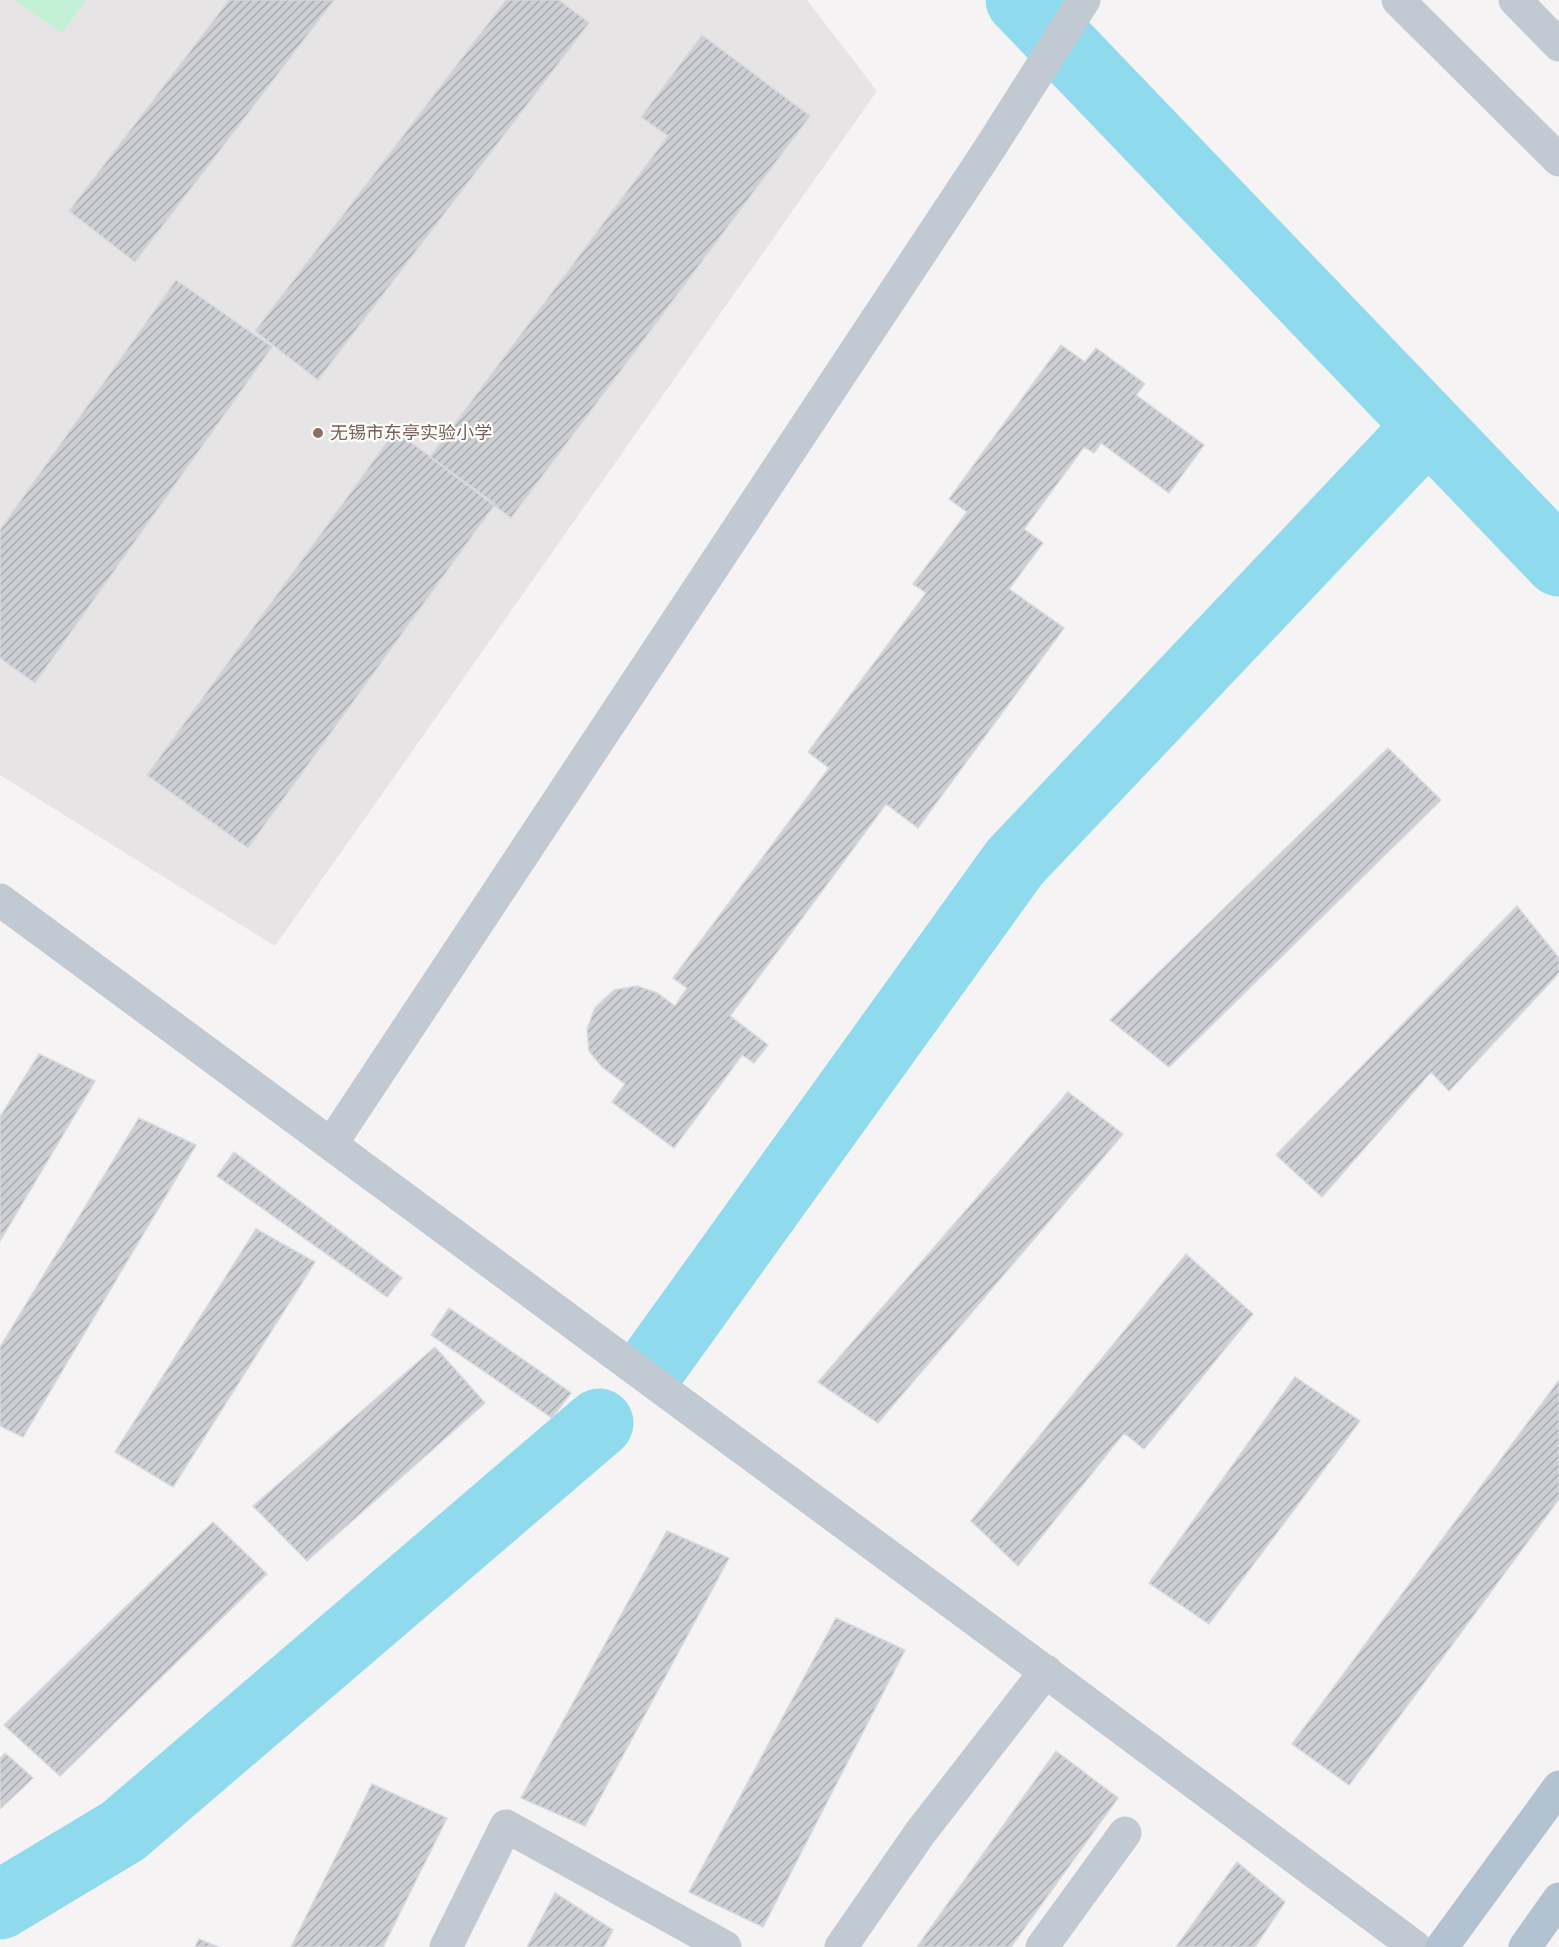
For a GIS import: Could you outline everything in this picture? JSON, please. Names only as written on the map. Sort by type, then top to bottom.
[{"type":"main road","points":[[1442,1947],[1559,1787]]},
{"type":"main road","points":[[1524,1947],[1559,1899]]},
{"type":"street","points":[[332,1143],[988,151],[1084,0]]},
{"type":"street","points":[[1398,0],[1559,160]]},
{"type":"street","points":[[1515,0],[1559,45]]},
{"type":"street","points":[[0,900],[1046,1671],[1415,1947]]},
{"type":"street","points":[[841,1947],[920,1833],[1046,1671]]},
{"type":"street","points":[[446,1947],[506,1826],[725,1947]]},
{"type":"street","points":[[1042,1947],[1125,1833]]},
{"type":"shaded area","name":"无锡市东亭实验小学","points":[[0,0],[807,0],[877,91],[275,946],[0,775]]},
{"type":"green space","points":[[14,0],[86,0],[62,33]]},
{"type":"building","points":[[229,0],[334,0],[135,262],[69,211]]},
{"type":"building","points":[[506,0],[559,0],[589,23],[318,380],[255,331]]},
{"type":"building","points":[[702,35],[810,116],[511,518],[430,457],[668,136],[641,117]]},
{"type":"building","points":[[176,280],[272,347],[35,683],[0,658],[0,530]]},
{"type":"building","points":[[1061,345],[1085,362],[1096,348],[1145,384],[1136,395],[1204,445],[1169,493],[1101,443],[1094,453],[1084,447],[1024,529],[1043,543],[1009,589],[1064,628],[918,828],[886,804],[730,1016],[768,1045],[754,1063],[742,1055],[674,1148],[612,1102],[625,1084],[602,1067],[589,1051],[587,1029],[595,1008],[614,990],[637,986],[657,993],[675,1006],[687,988],[673,978],[829,768],[808,752],[926,593],[913,584],[967,512],[949,499]]},
{"type":"building","points":[[395,431],[495,504],[248,848],[147,775]]},
{"type":"building","points":[[1388,748],[1441,800],[1169,1067],[1110,1020]]},
{"type":"building","points":[[1517,906],[1559,958],[1559,973],[1449,1091],[1431,1072],[1322,1197],[1276,1155]]},
{"type":"building","points":[[39,1054],[95,1081],[0,1241],[0,1117]]},
{"type":"building","points":[[1068,1092],[1123,1134],[878,1423],[818,1382]]},
{"type":"building","points":[[139,1118],[196,1145],[23,1437],[0,1426],[0,1347]]},
{"type":"building","points":[[234,1152],[402,1278],[387,1297],[217,1176]]},
{"type":"building","points":[[256,1229],[315,1262],[173,1487],[115,1452]]},
{"type":"building","points":[[1186,1254],[1253,1314],[1144,1449],[1124,1433],[1018,1566],[971,1521]]},
{"type":"building","points":[[449,1308],[571,1393],[552,1418],[431,1335]]},
{"type":"building","points":[[435,1347],[485,1403],[307,1561],[253,1506]]},
{"type":"building","points":[[1295,1377],[1360,1421],[1209,1624],[1149,1583]]},
{"type":"building","points":[[1559,1380],[1559,1499],[1349,1785],[1292,1744]]},
{"type":"building","points":[[213,1522],[267,1574],[60,1776],[4,1725]]},
{"type":"building","points":[[667,1531],[729,1558],[585,1826],[521,1798]]},
{"type":"building","points":[[836,1618],[905,1650],[763,1927],[689,1892]]},
{"type":"building","points":[[1056,1751],[1118,1798],[1011,1947],[917,1947]]},
{"type":"building","points":[[5,1753],[33,1778],[0,1809],[0,1759]]},
{"type":"building","points":[[372,1784],[447,1818],[383,1947],[291,1947]]},
{"type":"building","points":[[1237,1862],[1285,1902],[1255,1947],[1176,1947]]},
{"type":"building","points":[[555,1893],[613,1930],[604,1947],[527,1947]]},
{"type":"building","points":[[199,1939],[218,1947],[195,1947]]},
{"type":"waterway","points":[[1020,0],[1559,562]]},
{"type":"waterway","points":[[656,1361],[1015,862],[1428,426]]},
{"type":"waterway","points":[[0,1905],[123,1831],[599,1423]]},
{"type":"place","name":"无锡市东亭实验小学","points":[[318,433]]}]
